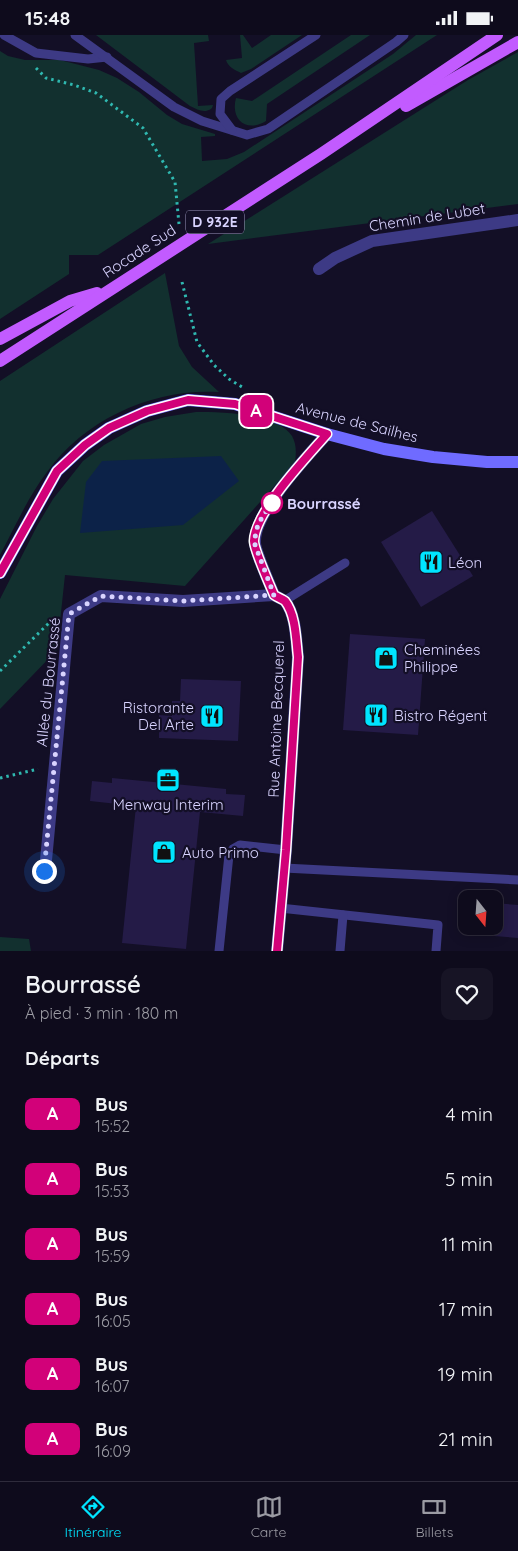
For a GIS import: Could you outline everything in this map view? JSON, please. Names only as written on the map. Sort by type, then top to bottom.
[{"type":"main road","name":"Rocade Sud","points":[[0,361],[321,154],[497,35]]},
{"type":"main road","name":"Rocade Sud","points":[[321,154],[518,42]]},
{"type":"main road","points":[[0,339],[70,301],[109,290]]},
{"type":"street","name":"Chemin de Lubet","points":[[319,269],[335,258],[372,241],[518,220]]},
{"type":"street","name":"Avenue de Sailhes","points":[[0,573],[57,471],[85,445],[109,428],[147,411],[188,400],[235,404],[327,434],[384,449],[433,457],[487,462],[518,462]]},
{"type":"street","name":"Rue Antoine Becquerel","points":[[277,951],[286,850],[298,657],[295,628],[279,598],[254,542],[258,524],[291,476],[327,434]]},
{"type":"street","name":"Allée du Bourrassé","points":[[44,871],[69,614],[101,596],[183,601],[279,598]]},
{"type":"lane","points":[[4,35],[36,53],[88,59],[107,57]]},
{"type":"lane","points":[[75,35],[174,107],[202,121],[247,135],[268,129],[404,35]]},
{"type":"lane","points":[[232,130],[220,114],[222,99],[230,91],[316,35]]},
{"type":"lane","points":[[279,598],[345,563]]},
{"type":"lane","points":[[219,951],[229,855],[233,849],[240,845],[286,850]]},
{"type":"lane","points":[[284,868],[518,880]]},
{"type":"lane","points":[[280,908],[438,925],[436,951]]},
{"type":"lane","points":[[340,951],[343,915]]},
{"type":"path","points":[[36,53],[35,67],[46,78],[96,93],[143,129],[175,182],[179,223]]},
{"type":"path","points":[[182,282],[197,342],[214,365],[229,379],[243,388]]},
{"type":"path","points":[[0,671],[54,617],[69,614]]},
{"type":"path","points":[[0,778],[55,765]]},
{"type":"green space","points":[[96,35],[208,35],[209,41],[194,43],[198,106],[213,105],[212,108],[204,111],[190,106]]},
{"type":"green space","points":[[240,35],[243,35],[252,48],[271,35],[302,35],[251,69],[241,73],[230,66],[226,60],[242,58]]},
{"type":"green space","points":[[351,35],[370,35],[267,104],[266,121],[252,126],[247,125],[238,118],[235,113],[236,98],[252,101]]},
{"type":"green space","points":[[416,35],[437,35],[98,255],[69,255],[69,274],[0,319],[0,51],[8,56],[25,60],[60,60],[99,70],[117,78],[182,124],[215,134],[215,136],[201,137],[202,161],[227,159],[244,152],[393,54]]},
{"type":"green space","points":[[518,52],[518,204],[208,244],[468,80]]},
{"type":"green space","points":[[165,273],[179,346],[192,367],[219,392],[170,395],[146,401],[123,410],[81,436],[63,453],[40,482],[0,555],[0,381]]},
{"type":"green space","points":[[196,412],[248,415],[262,418],[285,428],[294,439],[295,463],[185,586],[65,575],[57,650],[0,709],[0,599],[53,499],[83,461],[104,445],[141,424],[165,417]]},
{"type":"green space","points":[[0,937],[29,939],[31,951],[0,951]]},
{"type":"water","points":[[221,456],[239,481],[183,525],[80,533],[86,482],[102,461]]},
{"type":"building","points":[[432,511],[473,576],[421,607],[381,542]]},
{"type":"building","points":[[350,634],[425,639],[418,735],[343,730]]},
{"type":"building","points":[[181,679],[241,681],[238,741],[159,738],[159,715],[172,716],[172,701],[180,701]]},
{"type":"building","points":[[112,778],[226,789],[226,794],[245,795],[243,816],[200,812],[186,949],[122,943],[136,806],[90,801],[92,781],[112,783]]},
{"type":"building","points":[[503,904],[518,905],[518,938],[494,936],[503,935]]},
{"type":"bus line","name":"A","points":[[0,573],[57,471],[85,445],[109,428],[147,411],[188,400],[235,404],[327,434],[291,476],[264,514],[258,524],[254,542],[274,595],[284,601],[292,618],[298,657],[286,850],[277,951]]},
{"type":"place","name":"Bourrassé","points":[[272,503]]},
{"type":"place","name":"Léon","points":[[431,562]]},
{"type":"place","name":"Cheminées Philippe","points":[[386,658]]},
{"type":"place","name":"Bistro Régent","points":[[376,715]]},
{"type":"place","name":"Ristorante Del Arte","points":[[212,716]]},
{"type":"place","name":"Menway Interim","points":[[168,780]]},
{"type":"place","name":"Auto Primo","points":[[164,852]]},
{"type":"route","points":[[44,871],[69,614],[101,596],[183,601],[274,595],[254,542],[258,524],[274,499],[272,503]]}]
